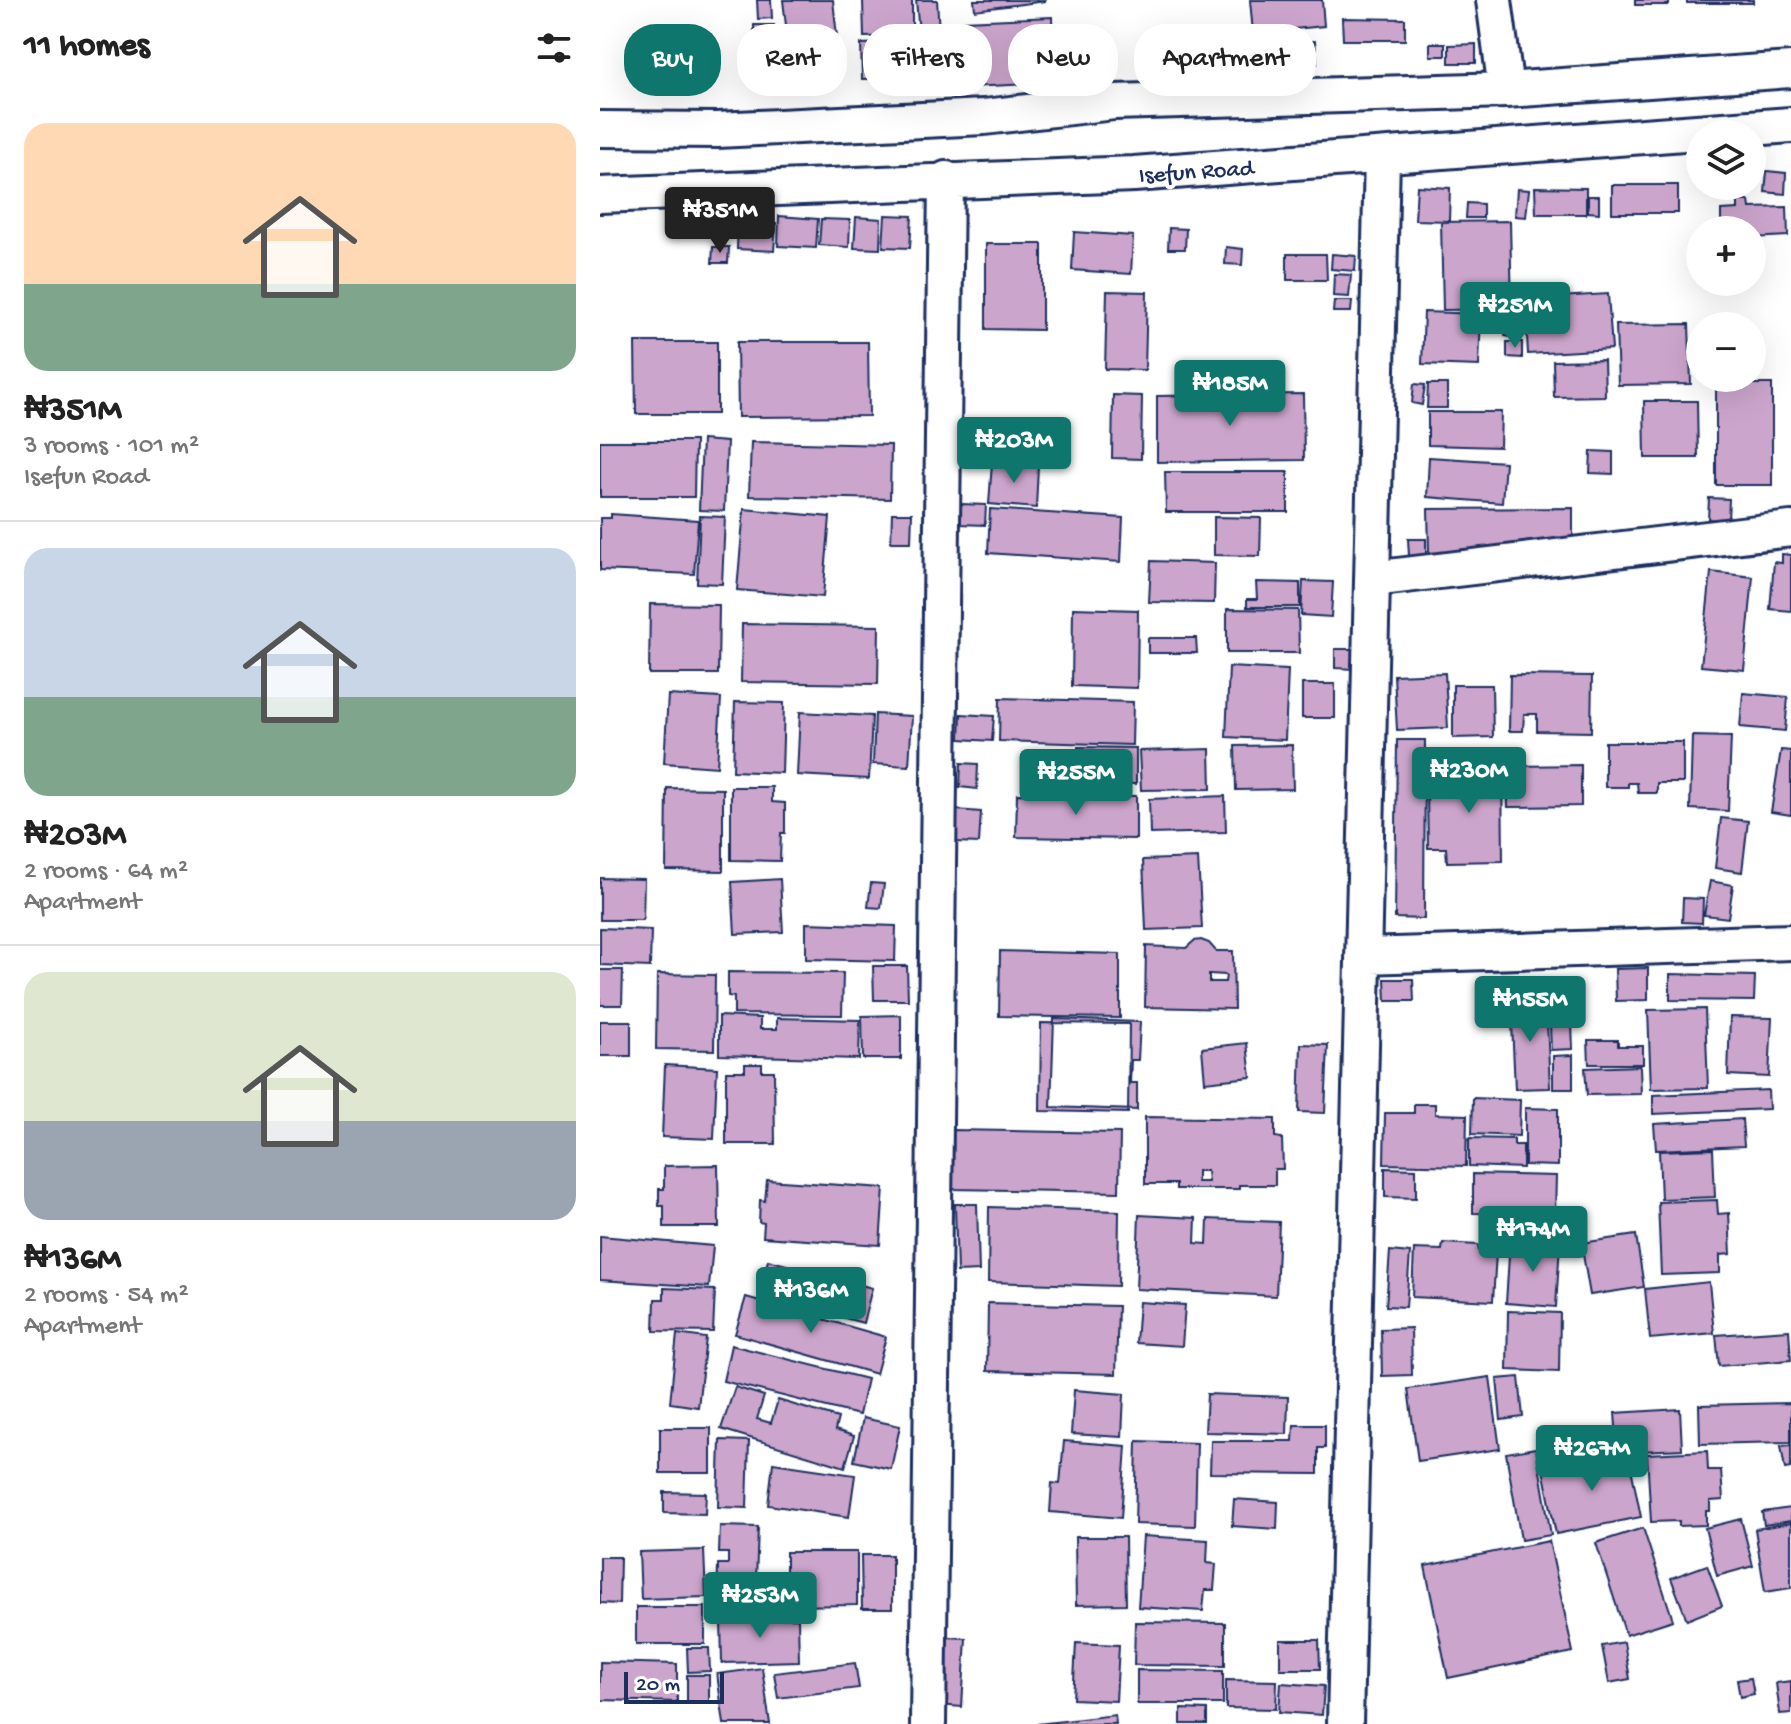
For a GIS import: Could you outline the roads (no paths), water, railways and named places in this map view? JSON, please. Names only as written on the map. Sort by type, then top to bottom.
[{"type":"street","points":[[1494,0],[1506,90]]},
{"type":"street","points":[[600,129],[717,130],[984,117],[1114,102],[1506,90],[1791,70]]},
{"type":"street","name":"Isefun Road","points":[[600,195],[1134,174],[1791,125]]},
{"type":"street","points":[[1345,1724],[1382,157]]},
{"type":"street","points":[[928,1724],[946,179]]},
{"type":"street","points":[[1372,579],[1791,529]]},
{"type":"street","points":[[1364,956],[1791,942]]}]
